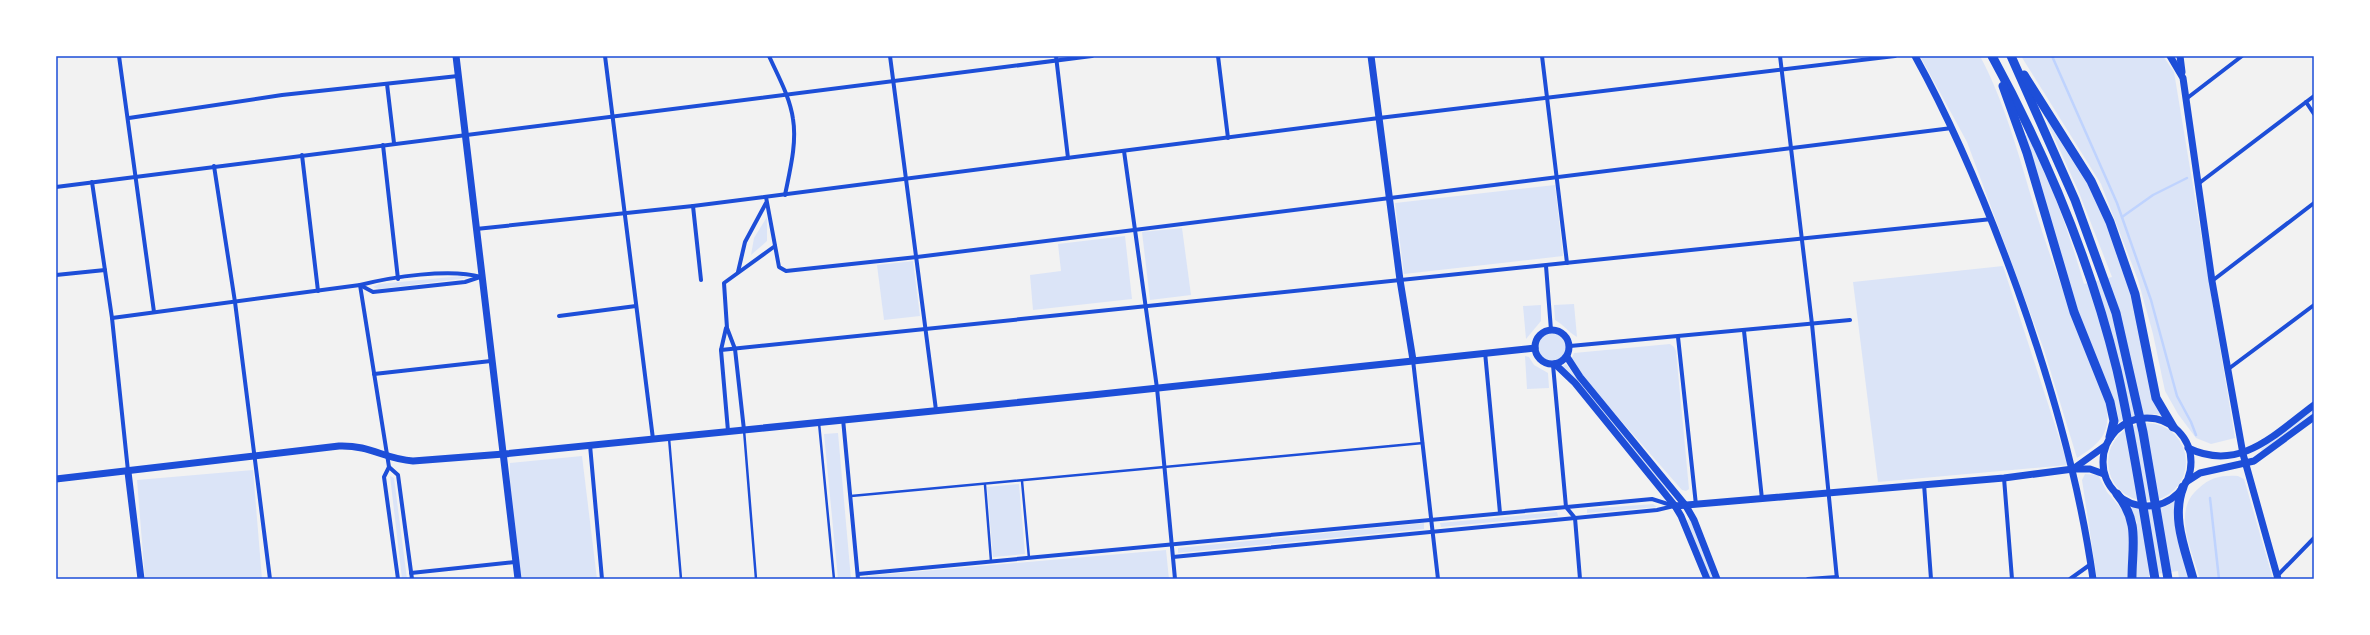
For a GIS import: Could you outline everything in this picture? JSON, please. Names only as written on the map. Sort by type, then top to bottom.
[{"type":"highway","points":[[2011,56],[2070,186],[2116,313],[2127,356],[2149,462],[2168,576]]},
{"type":"highway","points":[[2011,56],[2087,175],[2110,222],[2135,294],[2156,398],[2173,427]]},
{"type":"highway","points":[[1993,58],[2022,111],[2043,157],[2085,263],[2116,369],[2129,427],[2154,577]]},
{"type":"highway","points":[[1993,58],[2027,153],[2074,312],[2110,402],[2114,421],[2108,442]]},
{"type":"highway","points":[[2184,484],[2178,501],[2178,520],[2192,579]]},
{"type":"highway","points":[[2117,494],[2127,508],[2134,529],[2132,579]]},
{"type":"main road","points":[[456,56],[491,362],[504,454],[518,579]]},
{"type":"main road","points":[[1371,56],[1400,280],[1413,360]]},
{"type":"main road","points":[[1915,56],[1952,128],[1992,219],[2044,365],[2073,469],[2093,579]]},
{"type":"main road","points":[[2170,56],[2183,78]]},
{"type":"main road","points":[[2180,56],[2212,281],[2227,370],[2243,454],[2247,463],[2278,577]]},
{"type":"main road","points":[[1554,364],[1567,357],[1570,346],[1566,336],[1551,330],[1538,337],[1535,348],[1538,358],[1542,362],[1554,364],[1576,383],[1675,506],[1681,516],[1707,579]]},
{"type":"main road","points":[[56,479],[356,446],[372,449],[399,460],[413,461],[504,454],[1535,348]]},
{"type":"main road","points":[[1567,357],[1580,377],[1686,506],[1694,520],[1717,579]]},
{"type":"main road","points":[[2188,448],[2212,455],[2226,456],[2243,454],[2257,447],[2314,405]]},
{"type":"main road","points":[[2108,442],[2103,460],[2104,474],[2117,494],[2130,502],[2146,506],[2167,501],[2184,484],[2200,473],[2247,463],[2260,457],[2314,417]]},
{"type":"main road","points":[[2073,469],[2108,442],[2120,427],[2132,420],[2146,418],[2160,420],[2173,427],[2182,436],[2188,448],[2190,459],[2184,484]]},
{"type":"main road","points":[[1675,506],[2004,478],[2073,469],[2090,469],[2104,474]]},
{"type":"main road","points":[[128,472],[141,579]]},
{"type":"street","points":[[119,56],[137,176],[154,312]]},
{"type":"street","points":[[605,56],[653,439]]},
{"type":"street","points":[[769,56],[786,94],[794,130],[785,194]]},
{"type":"street","points":[[890,56],[936,410]]},
{"type":"street","points":[[56,187],[464,134],[894,81],[1056,58],[1092,56]]},
{"type":"street","points":[[1218,56],[1228,138]]},
{"type":"street","points":[[1542,56],[1567,263]]},
{"type":"street","points":[[1780,56],[1812,324],[1830,493],[1837,578],[1808,579]]},
{"type":"street","points":[[476,229],[693,206],[1379,118],[1895,56]]},
{"type":"street","points":[[2186,100],[2242,56]]},
{"type":"street","points":[[1056,58],[1068,158]]},
{"type":"street","points":[[129,118],[282,95],[458,76]]},
{"type":"street","points":[[387,84],[394,143]]},
{"type":"street","points":[[2198,184],[2314,96]]},
{"type":"street","points":[[2306,102],[2314,114]]},
{"type":"street","points":[[766,197],[779,267],[786,272],[1952,128]]},
{"type":"street","points":[[383,145],[398,278]]},
{"type":"street","points":[[1124,151],[1157,388],[1175,579]]},
{"type":"street","points":[[302,155],[318,291]]},
{"type":"street","points":[[214,166],[234,302],[270,579]]},
{"type":"street","points":[[92,182],[112,318],[128,472]]},
{"type":"street","points":[[738,272],[744,242],[766,202]]},
{"type":"street","points":[[2212,281],[2314,203]]},
{"type":"street","points":[[693,206],[701,280]]},
{"type":"street","points":[[721,350],[1802,240],[1992,219]]},
{"type":"street","points":[[728,431],[721,350],[727,328],[724,283],[775,246]]},
{"type":"street","points":[[1546,266],[1551,330]]},
{"type":"street","points":[[56,275],[105,270]]},
{"type":"street","points":[[112,318],[318,291],[398,278],[464,272],[481,276]]},
{"type":"street","points":[[360,285],[373,292],[465,282],[481,276]]},
{"type":"street","points":[[360,285],[389,467],[384,478],[398,579]]},
{"type":"street","points":[[2227,370],[2314,304]]},
{"type":"street","points":[[559,316],[636,306]]},
{"type":"street","points":[[1570,346],[1850,320]]},
{"type":"street","points":[[727,328],[736,349],[744,430]]},
{"type":"street","points":[[1744,331],[1762,499]]},
{"type":"street","points":[[1678,337],[1696,505]]},
{"type":"street","points":[[1485,352],[1500,513]]},
{"type":"street","points":[[1413,360],[1434,531],[1438,579]]},
{"type":"street","points":[[374,374],[491,362]]},
{"type":"street","points":[[1554,364],[1566,507],[1576,518],[1580,579]]},
{"type":"street","points":[[843,420],[858,579]]},
{"type":"street","points":[[590,445],[602,579]]},
{"type":"street","points":[[389,467],[398,475],[412,579]]},
{"type":"street","points":[[2004,478],[2012,579]]},
{"type":"street","points":[[1924,484],[1931,579]]},
{"type":"street","points":[[858,574],[1652,499],[1675,506]]},
{"type":"street","points":[[1173,557],[1657,510],[1675,506]]},
{"type":"street","points":[[2278,577],[2314,538]]},
{"type":"street","points":[[411,573],[516,562]]},
{"type":"street","points":[[2070,579],[2091,564]]},
{"type":"lane","points":[[819,422],[834,579]]},
{"type":"lane","points":[[744,430],[756,579]]},
{"type":"lane","points":[[669,437],[680,579]]},
{"type":"lane","points":[[851,496],[1423,443]]},
{"type":"lane","points":[[1022,481],[1029,558]]},
{"type":"lane","points":[[985,484],[991,562]]},
{"type":"shaded area","points":[[1920,56],[1980,56],[2005,112],[2050,256],[2104,394],[2107,415],[2105,432],[2095,445],[2077,458],[2044,350],[1967,142]]},
{"type":"shaded area","points":[[2021,56],[2163,56],[2174,72],[2235,438],[2211,444],[2196,438],[2178,414],[2165,391],[2153,334],[2138,280],[2101,184]]},
{"type":"shaded area","points":[[2049,118],[2089,182],[2114,237],[2133,296],[2163,415],[2140,415],[2130,417],[2119,422],[2114,399],[2091,348],[2079,312],[2025,136],[2029,134],[2045,171],[2066,227],[2084,284],[2112,277],[2078,190],[2047,122]]},
{"type":"shaded area","points":[[1555,185],[1563,256],[1404,274],[1395,203]]},
{"type":"shaded area","points":[[767,217],[767,241],[751,255],[754,238]]},
{"type":"shaded area","points":[[1182,228],[1191,295],[1150,300],[1142,232]]},
{"type":"shaded area","points":[[1125,236],[1132,299],[1033,310],[1030,275],[1061,271],[1058,244]]},
{"type":"shaded area","points":[[913,261],[920,316],[884,320],[877,265]]},
{"type":"shaded area","points":[[2003,266],[2068,465],[1878,482],[1853,282]]},
{"type":"shaded area","points":[[461,276],[468,278],[379,289],[373,287],[379,284]]},
{"type":"shaded area","points":[[1574,304],[1577,337],[1555,320],[1554,305]]},
{"type":"shaded area","points":[[1541,305],[1541,321],[1526,339],[1523,306]]},
{"type":"shaded area","points":[[1552,333],[1562,337],[1566,347],[1562,357],[1552,361],[1542,357],[1538,347],[1542,337]]},
{"type":"shaded area","points":[[1670,344],[1676,351],[1689,489],[1686,491],[1682,490],[1573,366],[1571,360],[1574,353]]},
{"type":"shaded area","points":[[1525,356],[1529,357],[1534,365],[1548,373],[1549,388],[1527,389]]},
{"type":"shaded area","points":[[1566,364],[1671,491],[1669,493],[1573,377],[1561,367]]},
{"type":"shaded area","points":[[2314,409],[2314,412],[2262,451],[2261,449]]},
{"type":"shaded area","points":[[2147,423],[2162,426],[2169,430],[2179,440],[2183,447],[2186,462],[2183,477],[2179,484],[2169,494],[2162,498],[2147,501],[2132,498],[2125,494],[2115,484],[2111,477],[2108,462],[2111,447],[2115,440],[2125,430],[2132,426]]},
{"type":"shaded area","points":[[838,433],[851,579],[838,579],[824,434]]},
{"type":"shaded area","points":[[582,456],[597,579],[520,579],[510,492],[510,463]]},
{"type":"shaded area","points":[[253,470],[262,579],[145,579],[137,480]]},
{"type":"shaded area","points":[[2085,474],[2098,475],[2107,492],[2123,511],[2132,526],[2130,579],[2097,579],[2082,480]]},
{"type":"shaded area","points":[[390,476],[394,478],[407,579],[402,579]]},
{"type":"shaded area","points":[[2222,476],[2238,476],[2244,479],[2273,579],[2200,579],[2186,531],[2186,508],[2191,497],[2203,484]]},
{"type":"shaded area","points":[[1019,484],[1025,554],[993,557],[987,487]]},
{"type":"shaded area","points":[[2175,500],[2174,517],[2190,579],[2179,579],[2178,571],[2149,575],[2149,579],[2137,579],[2137,522],[2128,505],[2153,509],[2165,507]]},
{"type":"shaded area","points":[[1653,504],[1657,507],[1587,513],[1587,509]]},
{"type":"shaded area","points":[[1557,512],[1558,516],[1441,527],[1440,523]]},
{"type":"shaded area","points":[[1690,519],[1713,579],[1710,579],[1687,520]]},
{"type":"shaded area","points":[[1424,523],[1424,529],[1178,553],[1178,548]]},
{"type":"shaded area","points":[[1166,550],[1169,579],[867,579],[866,576]]},
{"type":"waterway","points":[[2052,56],[2117,203],[2151,300],[2177,396],[2196,435]]},
{"type":"waterway","points":[[2122,217],[2153,195],[2187,178]]},
{"type":"waterway","points":[[2210,498],[2219,579]]}]
